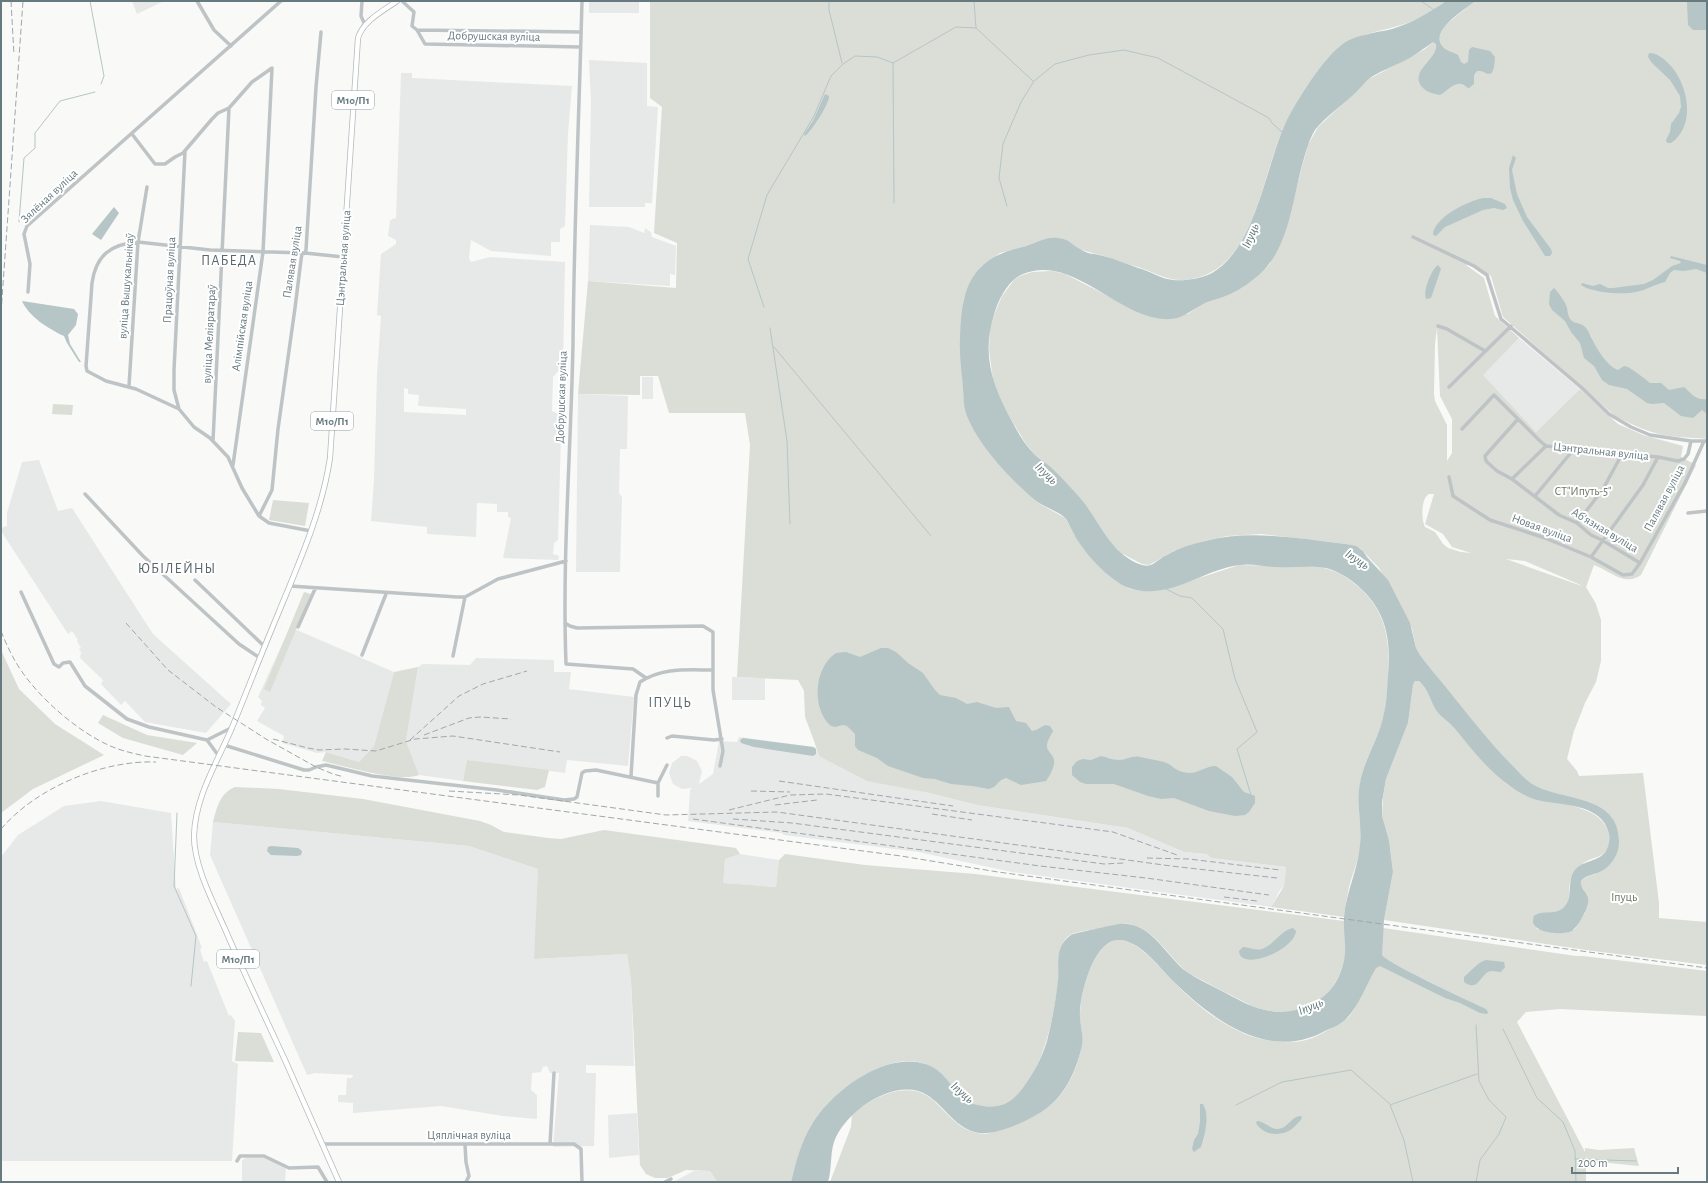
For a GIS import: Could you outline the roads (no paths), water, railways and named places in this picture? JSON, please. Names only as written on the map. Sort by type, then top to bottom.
[{"type":"main road","points":[[365,25],[397,1]]},
{"type":"main road","name":"Цэнтральная вуліца","points":[[311,531],[327,481],[330,458],[356,59],[358,38],[360,31],[365,25]]},
{"type":"main road","name":"М10/П1","points":[[311,531],[265,647],[218,756],[197,813],[194,850],[207,887],[232,945],[339,1182]]},
{"type":"street","points":[[197,1],[214,30],[231,46]]},
{"type":"street","name":"Зялёная вуліца","points":[[28,292],[30,264],[24,234],[26,228],[281,1]]},
{"type":"street","points":[[362,1],[361,16],[365,25]]},
{"type":"street","points":[[402,1],[414,12],[412,26],[417,30],[581,32]]},
{"type":"street","name":"Добрушская вуліца","points":[[582,1],[566,561],[566,664],[633,669],[646,678]]},
{"type":"street","name":"Добрушская вуліца","points":[[417,30],[425,44],[580,47]]},
{"type":"street","name":"Палявая вуліца","points":[[259,516],[272,490],[278,429],[295,308],[300,260],[302,254],[305,253],[321,32]]},
{"type":"street","name":"Алімпійская вуліца","points":[[229,108],[252,82],[272,68],[263,252],[233,465]]},
{"type":"street","points":[[132,134],[155,164],[165,164],[185,151],[218,113],[229,108]]},
{"type":"street","name":"вуліца Меліяратараў","points":[[213,441],[229,108]]},
{"type":"street","name":"Працоўная вуліца","points":[[178,410],[174,390],[174,370],[182,245],[185,151]]},
{"type":"street","name":"вуліца Вышукальнікаў","points":[[130,386],[138,242],[147,187]]},
{"type":"street","points":[[1413,237],[1474,266],[1487,275],[1501,319],[1511,326],[1609,414],[1631,427],[1650,435],[1691,441],[1705,441]]},
{"type":"street","points":[[311,531],[269,523],[259,516],[242,488],[233,465],[226,454],[213,441],[194,427],[178,410],[130,386],[106,381],[87,371],[86,366],[94,271],[97,264],[113,247],[126,243],[138,242],[182,245],[194,248],[305,253],[343,257]]},
{"type":"street","points":[[1438,326],[1447,329],[1485,351]]},
{"type":"street","points":[[1449,387],[1511,326]]},
{"type":"street","name":"Цэнтральная вуліца","points":[[1462,429],[1494,395],[1540,442],[1546,446],[1658,457],[1678,461],[1684,459],[1688,454],[1691,441]]},
{"type":"street","name":"Абʼязная вуліца","points":[[1518,419],[1485,456],[1486,461],[1490,466],[1512,479],[1559,515],[1576,523],[1591,535],[1640,563]]},
{"type":"street","name":"Палявая вуліца","points":[[1640,563],[1685,483],[1705,441]]},
{"type":"street","points":[[1512,479],[1546,446]]},
{"type":"street","points":[[1535,496],[1574,449]]},
{"type":"street","points":[[1576,523],[1603,489],[1622,454]]},
{"type":"street","points":[[1590,557],[1643,485],[1658,457]]},
{"type":"street","name":"Новая вуліца","points":[[1449,477],[1453,496],[1490,520],[1545,538],[1590,557],[1623,575],[1632,574],[1640,563]]},
{"type":"street","points":[[85,494],[143,556],[239,644],[260,658]]},
{"type":"street","points":[[1688,513],[1707,511]]},
{"type":"street","points":[[290,586],[386,594],[465,596],[498,579],[566,561]]},
{"type":"street","points":[[195,580],[265,647]]},
{"type":"street","points":[[298,627],[315,589]]},
{"type":"street","points":[[21,592],[54,664],[59,667],[63,663],[70,662],[85,686],[127,719],[150,727],[207,740],[231,728]]},
{"type":"street","points":[[362,655],[386,594]]},
{"type":"street","points":[[453,656],[465,596]]},
{"type":"street","points":[[565,623],[577,628],[681,626],[703,626],[709,628],[713,632],[713,690],[723,751],[720,766]]},
{"type":"street","points":[[631,776],[637,690],[640,682],[646,678],[672,670],[713,670]]},
{"type":"street","points":[[667,738],[672,736],[722,740]]},
{"type":"street","points":[[207,740],[218,756]]},
{"type":"street","points":[[224,744],[304,770],[326,765],[372,776],[496,790],[564,800],[574,799],[577,797],[582,774],[585,771],[596,770],[631,776],[637,780],[658,783]]},
{"type":"street","points":[[658,796],[658,783],[667,765]]},
{"type":"street","points":[[550,1144],[554,1073]]},
{"type":"street","name":"Цяплічная вуліца","points":[[322,1144],[574,1144],[581,1149],[582,1182]]},
{"type":"street","points":[[465,1145],[469,1176],[466,1182]]},
{"type":"street","points":[[237,1161],[240,1156],[264,1156],[289,1168],[318,1167],[327,1182]]},
{"type":"street","points":[[666,1182],[671,1179]]},
{"type":"water","name":"Іпуць","points":[[1446,1],[1475,1],[1443,28],[1440,35],[1440,42],[1444,48],[1458,55],[1461,62],[1464,64],[1468,62],[1469,50],[1472,47],[1490,51],[1495,57],[1492,73],[1488,74],[1477,71],[1474,75],[1474,84],[1469,88],[1464,85],[1457,84],[1440,95],[1426,91],[1419,82],[1419,76],[1436,50],[1436,44],[1433,42],[1408,59],[1367,80],[1315,130],[1305,154],[1292,210],[1282,241],[1275,256],[1265,269],[1253,280],[1231,294],[1207,302],[1181,317],[1171,319],[1152,317],[1134,311],[1079,280],[1061,273],[1042,270],[1023,274],[1008,286],[998,303],[990,330],[989,358],[991,371],[1000,397],[1023,440],[1036,456],[1050,466],[1078,495],[1114,546],[1131,560],[1147,566],[1181,548],[1190,545],[1223,537],[1258,535],[1346,544],[1356,546],[1363,551],[1388,580],[1410,623],[1416,648],[1420,655],[1476,725],[1501,753],[1530,783],[1545,790],[1586,801],[1599,807],[1609,814],[1616,825],[1619,845],[1617,854],[1612,863],[1600,872],[1587,876],[1581,881],[1581,886],[1588,898],[1584,915],[1573,930],[1564,933],[1542,930],[1536,927],[1533,922],[1534,916],[1537,914],[1561,910],[1569,899],[1572,874],[1575,870],[1582,864],[1603,855],[1606,851],[1609,845],[1609,834],[1605,824],[1598,816],[1589,811],[1579,807],[1533,799],[1519,792],[1502,780],[1487,767],[1455,729],[1438,713],[1425,688],[1419,681],[1415,681],[1413,685],[1408,723],[1386,779],[1382,802],[1382,816],[1389,840],[1393,872],[1384,920],[1382,955],[1413,974],[1486,1009],[1488,1012],[1487,1014],[1480,1013],[1460,1003],[1445,998],[1380,966],[1376,968],[1351,1013],[1339,1024],[1302,1040],[1282,1042],[1262,1039],[1243,1032],[1206,1010],[1169,977],[1151,957],[1137,946],[1121,940],[1112,941],[1103,947],[1096,956],[1086,980],[1080,1012],[1082,1045],[1074,1071],[1066,1088],[1047,1108],[1024,1122],[1014,1126],[995,1132],[979,1133],[963,1127],[927,1095],[915,1090],[901,1090],[887,1093],[860,1108],[840,1130],[834,1142],[828,1182],[791,1182],[802,1145],[812,1124],[821,1111],[846,1087],[877,1069],[893,1063],[909,1061],[925,1064],[934,1068],[959,1094],[973,1104],[983,1106],[999,1106],[1015,1097],[1023,1088],[1038,1064],[1045,1047],[1051,1026],[1056,995],[1059,952],[1063,943],[1071,935],[1119,924],[1130,924],[1149,933],[1179,965],[1191,975],[1253,1007],[1276,1012],[1287,1012],[1308,1006],[1325,995],[1338,978],[1342,969],[1345,954],[1345,908],[1359,854],[1360,783],[1365,765],[1382,722],[1385,708],[1389,650],[1385,627],[1381,616],[1368,596],[1358,586],[1335,571],[1320,567],[1272,567],[1249,564],[1240,565],[1213,572],[1187,583],[1160,590],[1146,591],[1132,589],[1117,582],[1102,570],[1088,555],[1063,516],[1035,500],[1005,472],[986,448],[971,425],[964,403],[960,352],[962,311],[969,284],[973,276],[984,264],[1005,252],[1049,238],[1065,240],[1087,252],[1142,269],[1160,277],[1178,280],[1192,279],[1210,274],[1226,262],[1238,246],[1249,227],[1286,122],[1304,91],[1328,58],[1349,40],[1406,24],[1427,14]]},
{"type":"water","points":[[1687,1],[1707,1],[1707,30],[1693,30],[1688,25]]},
{"type":"water","points":[[1649,53],[1657,55],[1668,63],[1681,81],[1685,92],[1687,115],[1684,126],[1679,135],[1671,143],[1667,143],[1666,140],[1670,132],[1671,124],[1679,113],[1681,107],[1680,96],[1670,80],[1652,63],[1648,57]]},
{"type":"water","points":[[825,94],[829,96],[827,105],[805,136],[804,134],[813,121]]},
{"type":"water","points":[[1513,155],[1516,158],[1512,170],[1517,194],[1527,217],[1551,249],[1552,253],[1550,256],[1545,256],[1523,221],[1513,200],[1510,188],[1509,168]]},
{"type":"water","points":[[1483,198],[1491,198],[1505,204],[1507,208],[1503,210],[1494,208],[1483,210],[1445,227],[1436,236],[1433,235],[1439,222],[1452,211]]},
{"type":"water","points":[[114,207],[119,213],[101,240],[92,234]]},
{"type":"water","points":[[1671,256],[1707,265],[1707,273],[1696,269],[1684,271],[1674,270],[1670,273],[1665,282],[1630,293],[1600,292],[1581,285],[1582,283],[1593,286],[1600,284],[1608,288],[1613,288],[1644,284],[1653,280],[1672,266],[1681,263],[1680,261],[1670,258]]},
{"type":"water","points":[[1438,265],[1441,269],[1431,298],[1426,299],[1425,295],[1428,281]]},
{"type":"water","points":[[1554,288],[1566,304],[1570,318],[1586,328],[1600,352],[1610,365],[1618,370],[1624,366],[1628,367],[1650,383],[1661,383],[1669,390],[1684,387],[1697,398],[1707,399],[1707,414],[1702,410],[1693,418],[1681,416],[1664,403],[1647,403],[1627,389],[1609,385],[1602,380],[1594,366],[1584,358],[1580,343],[1571,332],[1565,321],[1552,310],[1549,304],[1550,292]]},
{"type":"water","points":[[22,301],[74,309],[78,314],[76,325],[68,335],[70,344],[81,362],[79,362],[64,336],[52,330],[34,317]]},
{"type":"water","points":[[881,648],[888,648],[896,652],[908,663],[923,673],[940,695],[956,698],[967,704],[977,702],[996,708],[1009,707],[1016,721],[1026,723],[1032,731],[1045,725],[1050,726],[1053,731],[1047,748],[1053,757],[1054,763],[1046,781],[1021,785],[1006,778],[989,789],[951,784],[935,779],[923,778],[888,766],[877,758],[858,750],[855,746],[855,734],[847,726],[831,726],[825,719],[820,709],[818,699],[819,678],[829,659],[836,653],[846,652],[860,657]]},
{"type":"water","points":[[743,738],[813,747],[816,749],[816,754],[813,756],[754,747],[741,743],[740,740]]},
{"type":"water","points":[[1101,756],[1114,760],[1140,757],[1164,762],[1177,770],[1189,773],[1216,766],[1232,777],[1244,792],[1255,796],[1255,803],[1245,815],[1235,816],[1209,811],[1174,798],[1161,799],[1148,796],[1114,784],[1086,784],[1080,782],[1072,775],[1072,767],[1077,761],[1083,759],[1091,760]]},
{"type":"water","points":[[268,847],[298,848],[302,852],[301,855],[297,856],[271,855],[267,851]]},
{"type":"water","points":[[1293,928],[1296,931],[1293,938],[1286,946],[1277,952],[1257,959],[1248,960],[1242,957],[1239,951],[1243,947],[1257,950],[1262,949],[1289,929]]},
{"type":"water","points":[[1486,960],[1504,962],[1505,967],[1501,972],[1488,972],[1475,985],[1469,985],[1464,982],[1464,977],[1477,965]]},
{"type":"water","points":[[1200,1104],[1203,1104],[1205,1109],[1206,1125],[1201,1147],[1194,1152],[1192,1149],[1194,1140],[1198,1134]]},
{"type":"water","points":[[1300,1116],[1302,1117],[1301,1119],[1293,1128],[1276,1134],[1265,1131],[1256,1123],[1257,1121],[1260,1121],[1272,1128],[1278,1129],[1284,1127],[1294,1118]]},
{"type":"waterway","points":[[90,1],[104,76],[101,84]]},
{"type":"waterway","points":[[829,1],[829,10],[842,63]]},
{"type":"waterway","points":[[974,1],[976,28],[1033,81]]},
{"type":"waterway","points":[[1421,1],[1434,10]]},
{"type":"waterway","points":[[894,203],[893,63],[956,27],[976,28]]},
{"type":"waterway","points":[[1007,206],[999,178],[1003,144],[1021,102],[1034,81],[1055,64],[1089,55],[1124,50],[1158,58],[1269,118],[1272,123],[1282,132]]},
{"type":"waterway","points":[[764,307],[748,259],[767,195],[814,116],[831,76],[843,64],[855,56],[877,57],[893,63]]},
{"type":"waterway","points":[[19,222],[24,158],[35,148],[35,133],[60,101],[95,92]]},
{"type":"waterway","points":[[770,328],[787,441],[790,524]]},
{"type":"waterway","points":[[774,347],[931,536]]},
{"type":"waterway","points":[[1166,589],[1180,596],[1192,598],[1223,629],[1235,679],[1257,732],[1237,749],[1251,795]]},
{"type":"waterway","points":[[177,813],[174,886],[196,936],[191,986]]},
{"type":"waterway","points":[[1476,1025],[1479,1081],[1489,1100],[1506,1117],[1499,1134],[1480,1160],[1476,1182]]},
{"type":"waterway","points":[[1503,1029],[1537,1098],[1563,1122],[1575,1151],[1576,1182]]},
{"type":"waterway","points":[[1236,1105],[1282,1082],[1351,1070],[1390,1104]]},
{"type":"waterway","points":[[1413,1182],[1404,1140],[1390,1105],[1477,1074]]},
{"type":"waterway","points":[[1575,1159],[1636,1161]]},
{"type":"railway","points":[[11,1],[14,55]]},
{"type":"railway","points":[[1,313],[23,1]]},
{"type":"railway","points":[[126,623],[168,670],[216,707],[266,739],[316,767],[344,777]]},
{"type":"railway","points":[[1,631],[12,656],[22,672],[33,686],[59,712],[74,724],[104,743],[121,750],[145,756],[901,856],[998,872],[1707,968]]},
{"type":"railway","points":[[410,740],[459,696],[483,684],[527,671]]},
{"type":"railway","points":[[424,735],[469,718],[480,717],[511,719]]},
{"type":"railway","points":[[273,739],[319,750],[345,749],[376,751],[415,739],[453,736],[560,752]]},
{"type":"railway","points":[[1,829],[15,814],[32,801],[71,779],[114,766],[156,762]]},
{"type":"railway","points":[[779,781],[953,806]]},
{"type":"railway","points":[[449,791],[519,795],[666,815],[777,812],[1171,866],[1277,878]]},
{"type":"railway","points":[[751,791],[790,792]]},
{"type":"railway","points":[[729,810],[790,795],[826,794],[1113,832],[1177,855]]},
{"type":"railway","points":[[775,805],[817,800]]},
{"type":"railway","points":[[932,814],[972,820]]},
{"type":"railway","points":[[693,819],[1040,866],[1146,878],[1269,895]]},
{"type":"railway","points":[[733,819],[792,823],[1104,864],[1124,863]]},
{"type":"railway","points":[[1147,858],[1189,859],[1280,870]]},
{"type":"railway","points":[[1224,897],[1257,901]]},
{"type":"district","name":"ПАБЕДА","points":[[229,261]]},
{"type":"district","name":"ЮБІЛЕЙНЫ","points":[[177,569]]},
{"type":"district","name":"ІПУЦЬ","points":[[670,703]]},
{"type":"park label","name":"СТ\"Ипуть-5\"","points":[[1583,491]]}]
